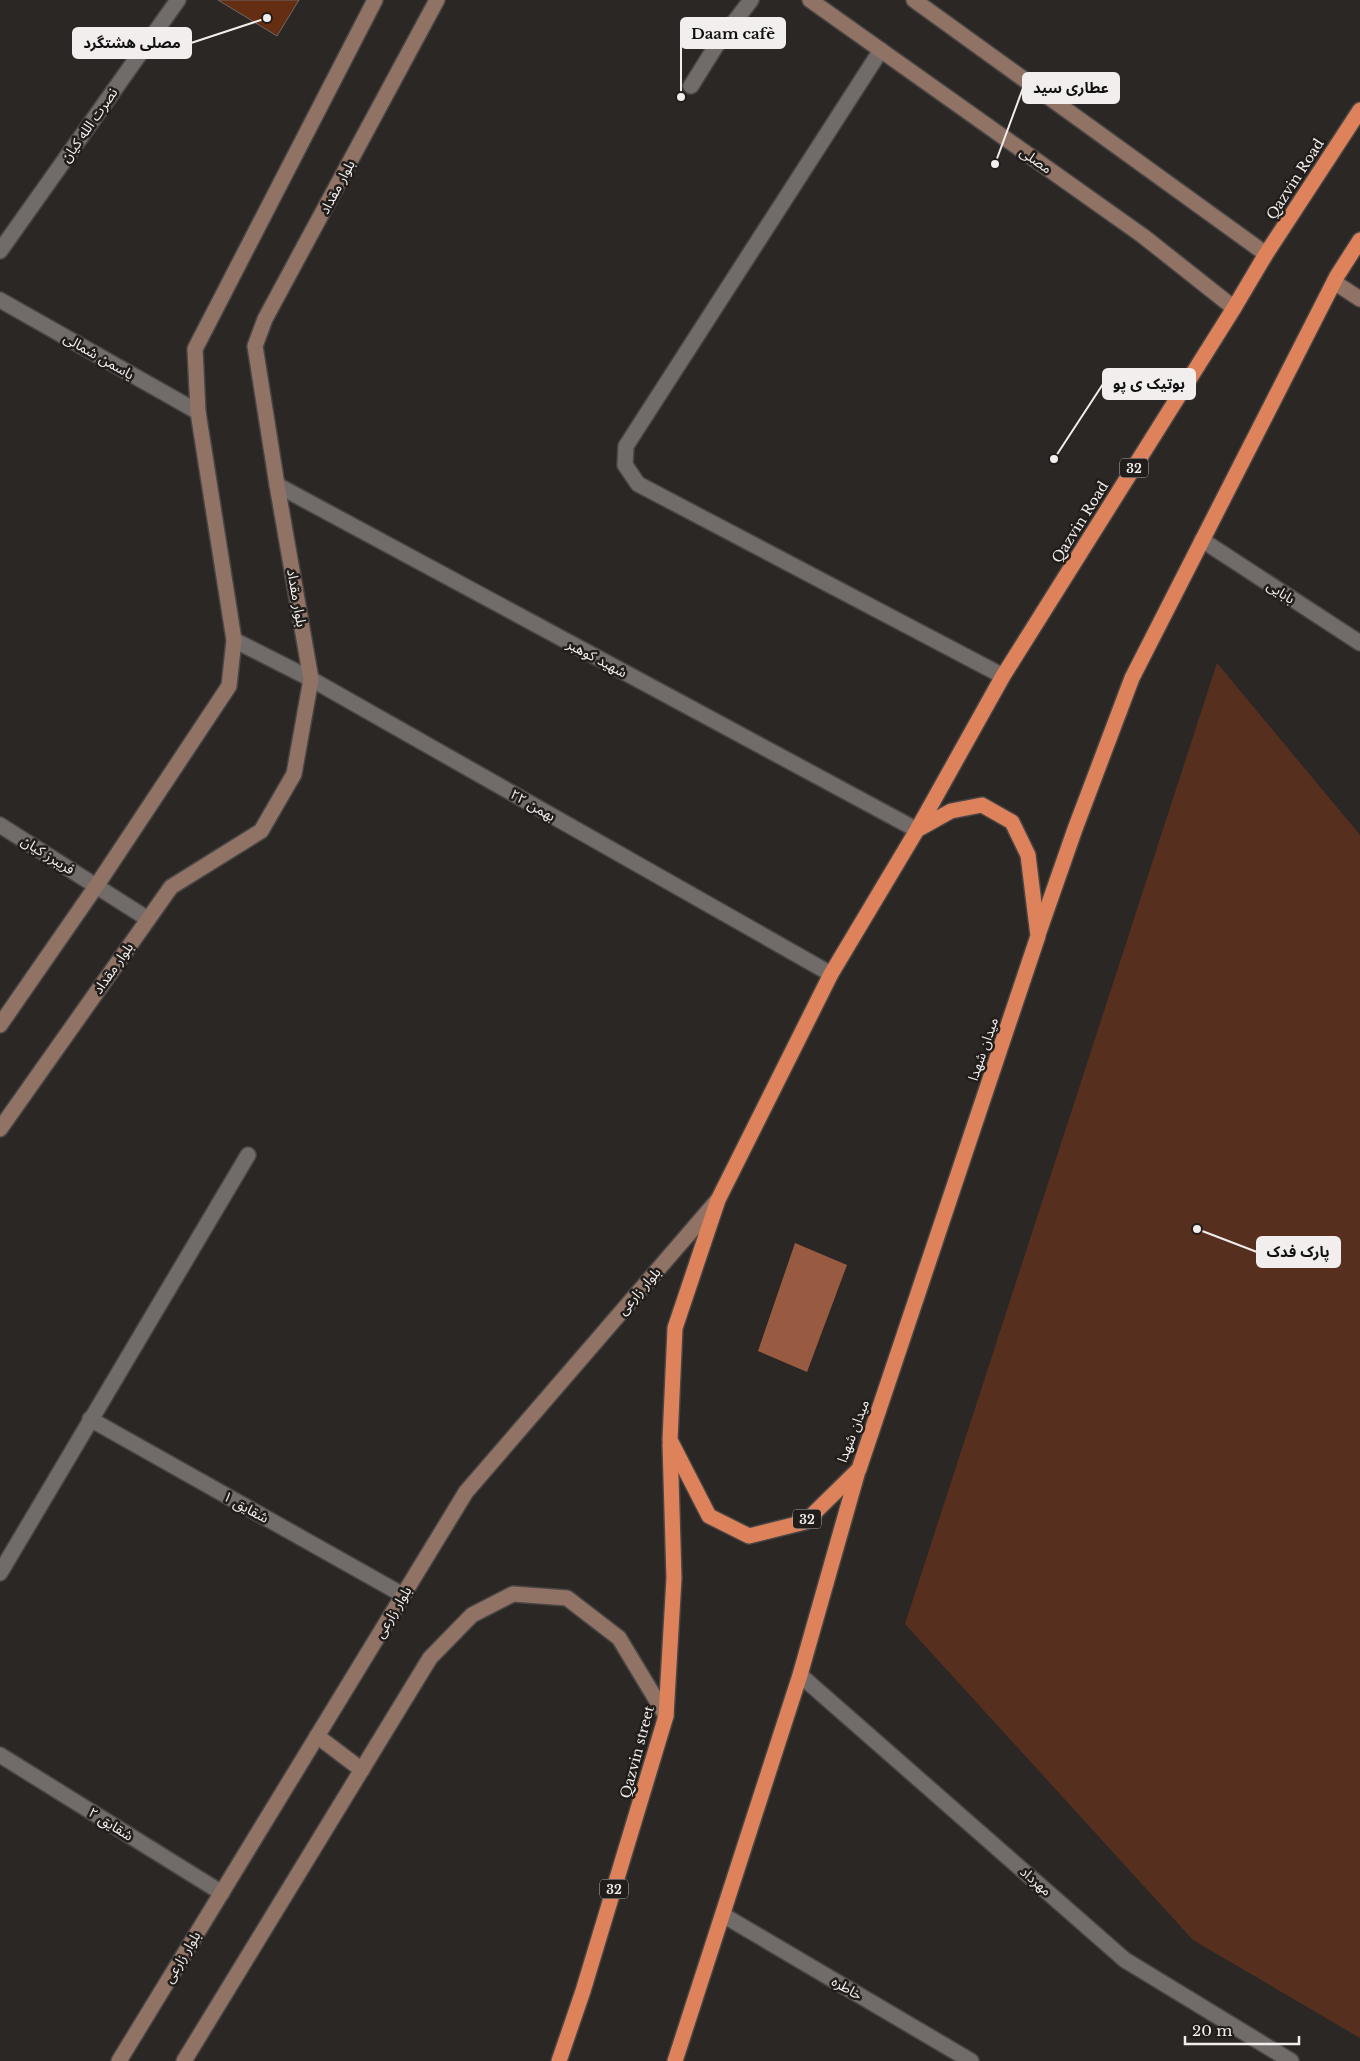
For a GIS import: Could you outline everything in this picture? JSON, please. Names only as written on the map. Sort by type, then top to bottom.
[{"type":"highway","name":"Qazvin Road","points":[[917,830],[1003,676],[1266,254],[1360,110]]},
{"type":"highway","name":"32","points":[[1038,936],[1132,678],[1334,282],[1360,240]]},
{"type":"highway","name":"میدان شهدا","points":[[982,805],[1012,822],[1028,855],[1038,936],[859,1469],[805,1522],[749,1536],[709,1516],[670,1440],[675,1328],[718,1200],[831,974],[917,830],[951,811],[982,805]]},
{"type":"highway","name":"Qazvin street","points":[[559,2061],[583,1991],[666,1716],[674,1578],[670,1440]]},
{"type":"highway","name":"32","points":[[675,2061],[800,1675],[859,1469]]},
{"type":"street","name":"نصرت الله کیان","points":[[0,251],[178,0]]},
{"type":"street","points":[[0,1025],[97,885],[229,686],[234,640],[198,412],[195,349],[375,0]]},
{"type":"street","name":"بلوار مقداد","points":[[0,1129],[171,886],[261,831],[294,774],[311,679],[255,346],[266,319],[437,0]]},
{"type":"street","points":[[691,86],[716,46],[751,0]]},
{"type":"street","name":"مصلی","points":[[810,0],[1143,236],[1234,308]]},
{"type":"street","points":[[914,0],[1266,254]]},
{"type":"street","points":[[881,50],[626,446],[625,466],[638,484],[1003,676]]},
{"type":"street","points":[[1334,282],[1360,299]]},
{"type":"street","name":"یاسمن شمالی","points":[[0,300],[198,412]]},
{"type":"street","name":"شهید کوهبر","points":[[277,485],[917,830]]},
{"type":"street","name":"بابایی","points":[[1202,540],[1360,643]]},
{"type":"street","name":"۲۲ بهمن","points":[[234,640],[311,679],[831,974]]},
{"type":"street","name":"فریبرز کیان","points":[[0,825],[148,919]]},
{"type":"street","points":[[0,1573],[248,1155]]},
{"type":"street","name":"بلوار زارعی","points":[[119,2061],[466,1492],[718,1200]]},
{"type":"street","name":"شقایق ۱","points":[[90,1419],[403,1595]]},
{"type":"street","points":[[184,2061],[430,1658],[472,1615],[513,1594],[567,1598],[619,1638],[666,1716]]},
{"type":"street","name":"مهرداد","points":[[800,1675],[1125,1960],[1291,2061]]},
{"type":"street","points":[[317,1736],[362,1770]]},
{"type":"street","name":"شقایق ۲","points":[[0,1756],[222,1893]]},
{"type":"street","name":"خاطره","points":[[723,1915],[971,2061]]},
{"type":"shaded area","points":[[1217,663],[1360,835],[1360,2038],[1193,1940],[905,1624]]},
{"type":"shaded area","points":[[795,1243],[847,1265],[807,1372],[758,1351]]},
{"type":"building","points":[[218,0],[299,0],[277,36]]},
{"type":"place","name":"مصلی هشتگرد","points":[[267,18]]},
{"type":"place","name":"Daam cafè","points":[[681,97]]},
{"type":"place","name":"عطاری سید","points":[[995,164]]},
{"type":"place","name":"بوتیک ی پو","points":[[1054,459]]},
{"type":"place","name":"پارک فدک","points":[[1197,1229]]}]
